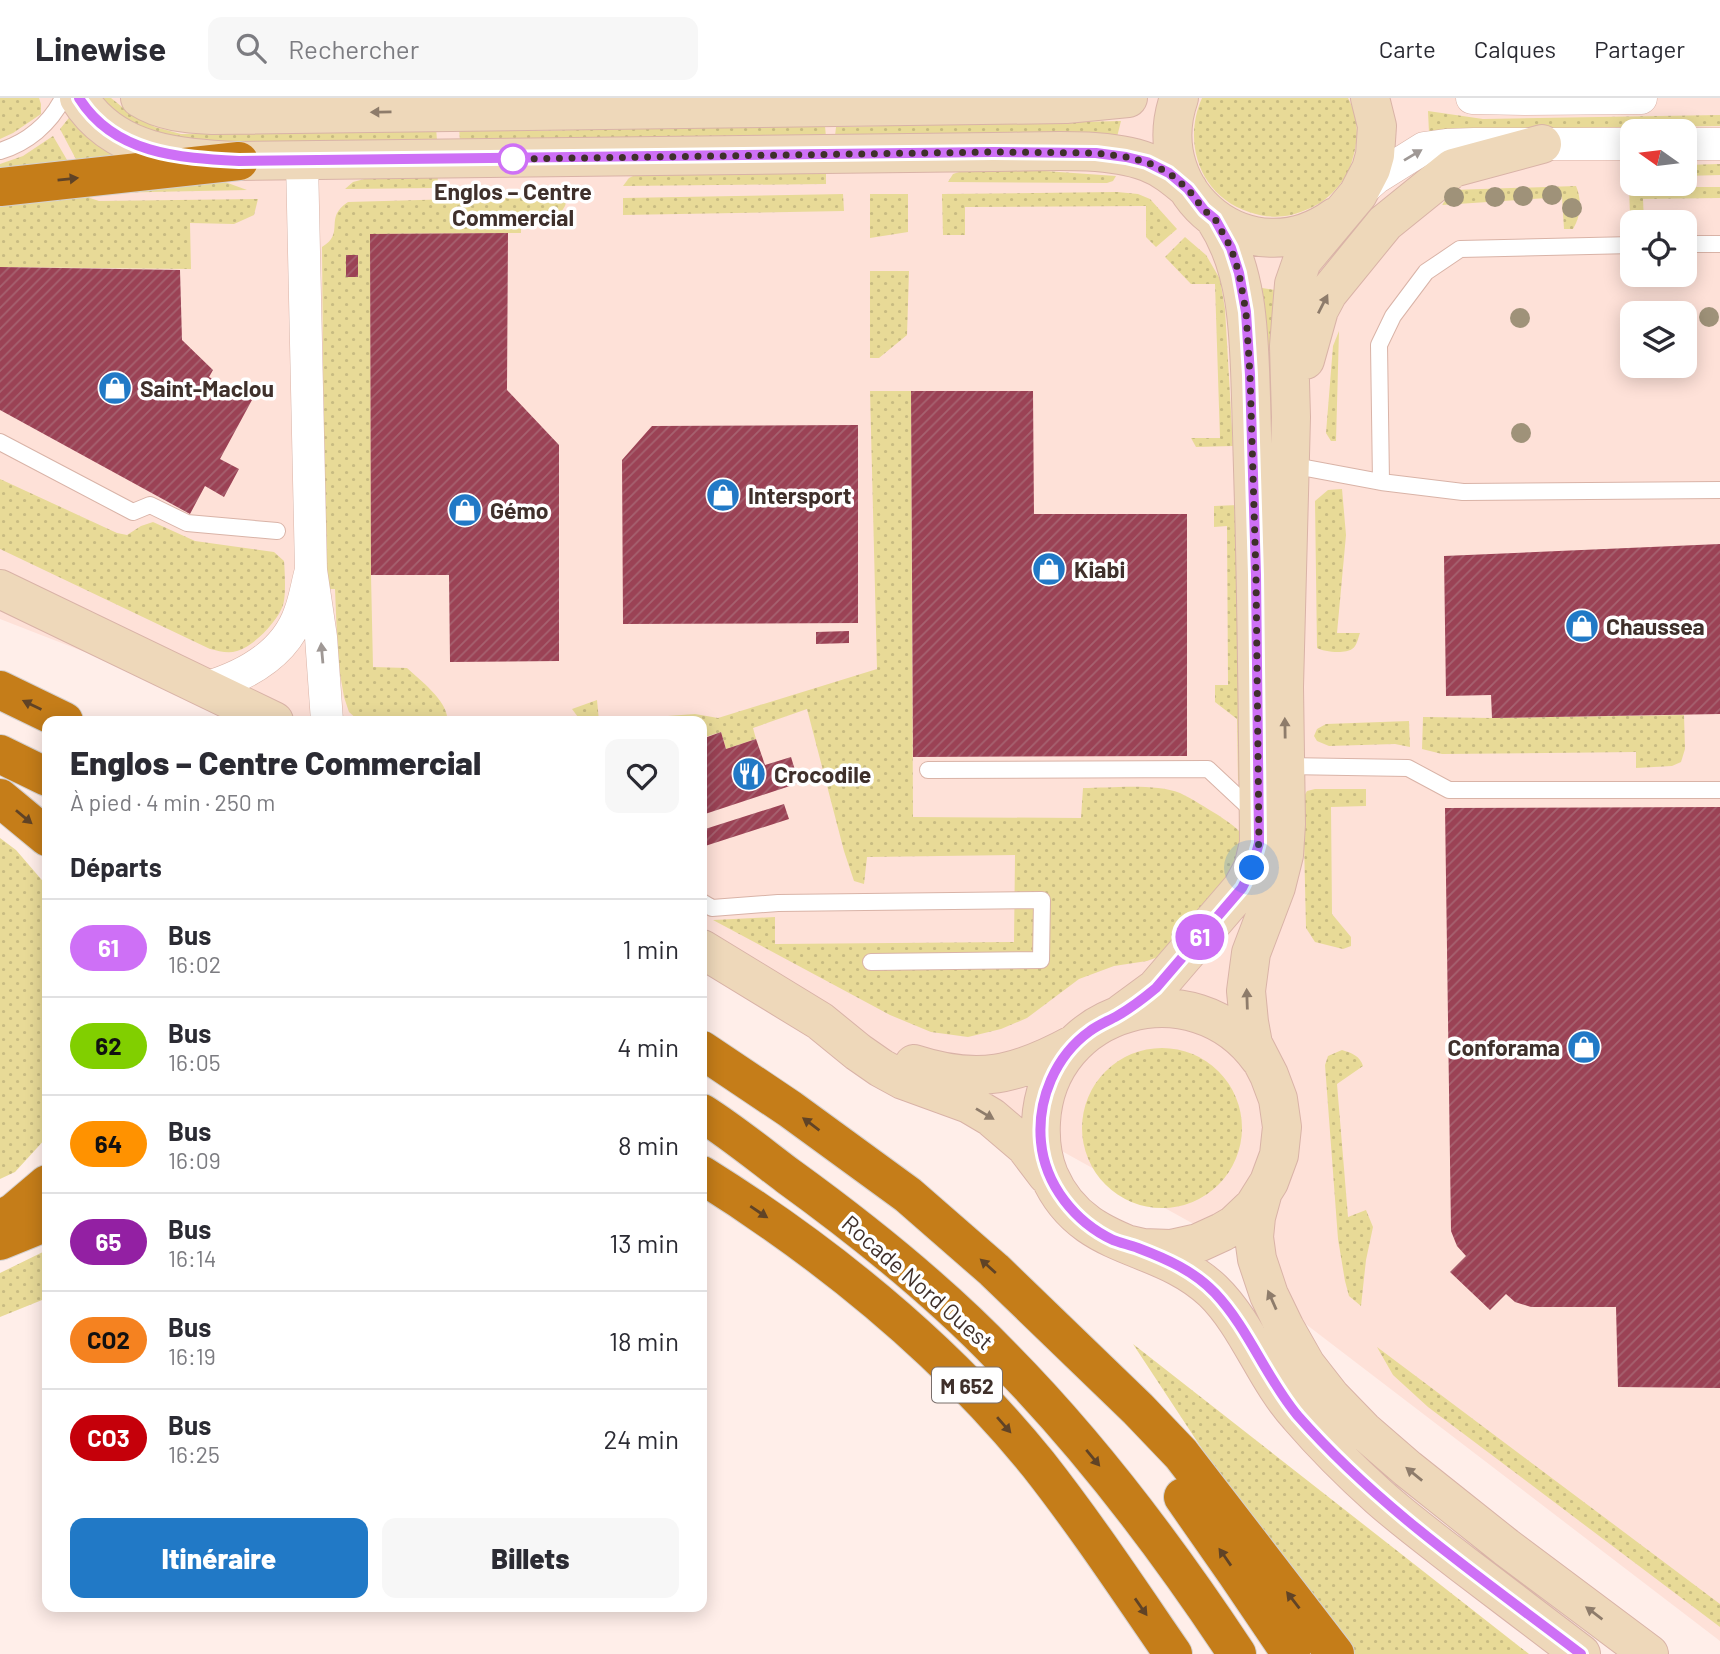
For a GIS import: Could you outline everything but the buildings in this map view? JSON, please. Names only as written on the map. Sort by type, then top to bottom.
[{"type":"highway","points":[[0,187],[239,161]]},
{"type":"highway","points":[[0,690],[54,716]]},
{"type":"highway","points":[[0,754],[42,775]]},
{"type":"highway","points":[[0,798],[42,833]]},
{"type":"highway","points":[[707,1053],[790,1109],[908,1195],[994,1270],[1181,1454],[1335,1654]]},
{"type":"highway","name":"Rocade Nord Ouest","points":[[707,1117],[901,1262],[1042,1398],[1136,1510]]},
{"type":"highway","name":"M 652","points":[[707,1178],[834,1266],[946,1363],[1037,1463],[1173,1654]]},
{"type":"highway","points":[[0,1220],[42,1188]]},
{"type":"highway","points":[[0,1241],[42,1224]]},
{"type":"highway","points":[[1038,1313],[1183,1498],[1291,1654]]},
{"type":"highway","points":[[1136,1510],[1216,1654]]},
{"type":"highway","name":"M 652","points":[[1136,1510],[1237,1654]]},
{"type":"street","points":[[79,98],[92,117],[122,139],[136,145],[190,157],[239,161],[1096,153],[1147,162],[1169,173],[1188,189]]},
{"type":"street","points":[[140,98],[175,112],[212,115],[1066,104],[1128,98]]},
{"type":"street","points":[[1179,98],[1172,123],[1173,151],[1176,165],[1188,189],[1204,210],[1215,219],[1251,235],[1278,237],[1304,233],[1329,222],[1376,178],[1424,148],[1474,144],[1620,144]]},
{"type":"street","points":[[1370,98],[1377,126],[1375,155],[1368,175],[1349,204],[1302,261],[1294,284],[1289,346],[1291,416],[1284,687],[1284,855],[1276,887],[1251,953],[1246,1001],[1253,1044],[1274,1085],[1282,1127],[1277,1162],[1262,1195],[1256,1217],[1254,1237],[1257,1259],[1269,1296],[1306,1365],[1331,1397],[1363,1430],[1506,1547],[1649,1654]]},
{"type":"street","points":[[1472,98],[1641,98]]},
{"type":"street","points":[[1698,144],[1720,144]]},
{"type":"street","points":[[1291,416],[1318,310],[1328,293],[1385,223],[1453,168],[1542,145]]},
{"type":"street","points":[[302,160],[311,570],[321,637],[327,716]]},
{"type":"street","points":[[1117,1016],[1156,988],[1242,888],[1252,868],[1259,843],[1256,575],[1246,312],[1231,248],[1215,219]]},
{"type":"street","points":[[205,688],[228,681],[252,668],[282,644],[300,614],[311,570]]},
{"type":"street","points":[[0,589],[264,716]]},
{"type":"street","points":[[707,952],[820,1021],[929,1069],[951,1073],[996,1074],[1026,1067],[1076,1043],[1102,1023],[1117,1016],[1166,1007],[1183,1009],[1214,1020],[1236,1033],[1263,1064]]},
{"type":"street","points":[[820,1021],[881,1068],[903,1080],[969,1104],[991,1117],[1025,1146],[1072,1210],[1093,1228],[1195,1275],[1215,1293],[1231,1313],[1270,1377],[1296,1413],[1349,1469],[1408,1521],[1581,1654]]},
{"type":"street","points":[[1056,1188],[1049,1174],[1041,1143],[1041,1112],[1057,1068],[1076,1043]]},
{"type":"street","points":[[1130,1245],[1171,1249],[1211,1239],[1245,1216],[1262,1195]]},
{"type":"lane","points":[[0,151],[23,142],[35,133],[49,120],[63,98]]},
{"type":"lane","points":[[1697,244],[1720,244]]},
{"type":"lane","points":[[1381,482],[1379,345],[1393,316],[1426,272],[1460,248],[1620,245]]},
{"type":"lane","points":[[0,442],[133,512],[150,505],[187,523],[277,531]]},
{"type":"lane","points":[[1290,465],[1381,482],[1463,492],[1720,490]]},
{"type":"lane","points":[[1286,766],[1408,768],[1449,790],[1720,790]]},
{"type":"lane","points":[[928,770],[1208,769],[1259,816]]},
{"type":"lane","points":[[707,905],[712,908],[778,902],[1042,900],[1041,960],[871,962]]},
{"type":"shaded area","points":[[0,98],[1720,98],[1720,1641],[1269,1296],[1257,1259],[707,955],[707,716],[249,716],[0,619]]},
{"type":"shaded area","points":[[0,98],[39,98],[41,114],[0,139]]},
{"type":"shaded area","points":[[95,98],[111,98],[132,115],[155,127],[181,134],[388,131],[436,127],[437,141],[197,144],[147,134]]},
{"type":"shaded area","points":[[1202,98],[1348,98],[1354,113],[1357,137],[1348,171],[1325,200],[1291,215],[1260,215],[1232,204],[1218,194],[1207,181],[1195,150],[1196,115]]},
{"type":"shaded area","points":[[1428,111],[1483,119],[1720,115],[1720,126],[1698,126],[1698,119],[1620,119],[1620,127],[1473,129],[1429,133]]},
{"type":"shaded area","points":[[72,114],[123,154],[79,165],[60,129]]},
{"type":"shaded area","points":[[1121,121],[1117,137],[835,136],[836,127]]},
{"type":"shaded area","points":[[825,126],[826,137],[460,141],[459,128],[514,131]]},
{"type":"shaded area","points":[[53,136],[70,165],[0,174],[0,164],[23,156]]},
{"type":"shaded area","points":[[1720,164],[1720,175],[1698,176],[1698,165]]},
{"type":"shaded area","points":[[962,171],[1045,171],[1116,176],[1113,181],[1107,183],[948,182],[953,174]]},
{"type":"shaded area","points":[[826,173],[826,184],[623,186],[629,178],[637,174]]},
{"type":"shaded area","points":[[438,177],[437,188],[345,189],[353,182],[368,178]]},
{"type":"shaded area","points":[[204,181],[225,182],[247,190],[102,193]]},
{"type":"shaded area","points":[[1576,186],[1580,208],[1573,229],[1564,229],[1562,197],[1442,205],[1452,190]]},
{"type":"shaded area","points":[[1698,187],[1720,187],[1720,198],[1643,199],[1643,210],[1630,210],[1629,196],[1698,196]]},
{"type":"shaded area","points":[[82,190],[90,198],[99,201],[258,199],[254,215],[234,224],[190,223],[191,269],[0,267],[0,199]]},
{"type":"shaded area","points":[[843,194],[844,211],[623,215],[623,198]]},
{"type":"shaded area","points":[[870,194],[908,194],[908,232],[870,238]]},
{"type":"shaded area","points":[[942,194],[1138,194],[1150,199],[1177,229],[1156,247],[1146,237],[1146,206],[965,207],[965,235],[943,235]]},
{"type":"shaded area","points":[[568,196],[558,217],[521,219],[521,233],[370,234],[373,667],[407,668],[439,699],[447,716],[353,716],[349,712],[344,697],[338,662],[335,589],[325,589],[322,247],[333,236],[337,214],[348,202]]},
{"type":"shaded area","points":[[1185,237],[1206,255],[1220,279],[1225,309],[1233,446],[1196,447],[1191,438],[1220,438],[1215,284],[1191,284],[1165,257]]},
{"type":"shaded area","points":[[870,271],[909,271],[907,335],[879,358],[870,358]]},
{"type":"shaded area","points":[[1255,287],[1283,291],[1274,421],[1271,424]]},
{"type":"shaded area","points":[[1339,331],[1336,441],[1331,441],[1326,433],[1333,346]]},
{"type":"shaded area","points":[[870,391],[911,391],[913,817],[1081,818],[1083,788],[1158,788],[1180,793],[1224,819],[1241,833],[1249,850],[1169,953],[1147,961],[1114,966],[1079,979],[1027,1018],[1001,1029],[968,1037],[931,1032],[890,1015],[713,920],[775,917],[775,944],[1014,942],[1015,855],[867,857],[864,884],[854,881],[807,709],[753,728],[756,739],[726,749],[721,732],[707,736],[707,716],[718,718],[877,669]]},
{"type":"shaded area","points":[[0,479],[117,533],[127,535],[153,522],[195,541],[274,552],[284,561],[283,605],[264,632],[243,649],[224,652],[210,649],[0,549]]},
{"type":"shaded area","points":[[1342,489],[1346,535],[1337,633],[1360,633],[1352,649],[1334,652],[1317,648],[1315,501],[1328,490]]},
{"type":"shaded area","points":[[1238,505],[1250,781],[1238,780],[1237,719],[1215,702],[1215,685],[1228,685],[1227,526],[1214,527],[1214,506]]},
{"type":"shaded area","points":[[597,700],[599,716],[577,716],[572,709]]},
{"type":"shaded area","points":[[695,714],[706,716],[668,716]]},
{"type":"shaded area","points":[[1684,715],[1685,749],[1681,762],[1672,766],[1636,768],[1636,752],[1442,754],[1422,749],[1423,717]]},
{"type":"shaded area","points":[[1409,721],[1410,747],[1395,744],[1329,746],[1317,741],[1314,736],[1317,729],[1326,724]]},
{"type":"shaded area","points":[[1366,789],[1366,806],[1331,807],[1332,914],[1351,937],[1351,946],[1343,949],[1315,942],[1306,928],[1303,798],[1307,791]]},
{"type":"shaded area","points":[[0,838],[16,850],[42,880],[42,1142],[15,1172],[0,1179]]},
{"type":"shaded area","points":[[1162,1048],[1193,1054],[1219,1071],[1236,1097],[1242,1128],[1236,1159],[1219,1185],[1193,1202],[1162,1208],[1131,1202],[1105,1185],[1088,1159],[1082,1128],[1088,1097],[1105,1071],[1131,1054]]},
{"type":"shaded area","points":[[1342,1050],[1355,1055],[1363,1066],[1337,1084],[1348,1217],[1366,1210],[1373,1227],[1361,1306],[1349,1296],[1338,1239],[1325,1065],[1328,1056]]},
{"type":"shaded area","points":[[42,1252],[42,1300],[0,1317],[0,1273]]},
{"type":"shaded area","points":[[1133,1344],[1529,1654],[1337,1654]]},
{"type":"shaded area","points":[[1377,1347],[1720,1604],[1720,1627],[1428,1407],[1393,1375]]},
{"type":"bus line","name":"61","points":[[79,98],[92,117],[122,139],[168,153],[212,160],[1096,153],[1147,162],[1169,173],[1188,189],[1195,201],[1215,219],[1231,248],[1246,312],[1256,575],[1259,843],[1252,868],[1242,888],[1156,988],[1117,1016],[1088,1032],[1066,1054],[1050,1082],[1041,1112],[1044,1159],[1063,1200],[1093,1228],[1117,1241],[1175,1264],[1195,1275],[1215,1293],[1296,1413],[1380,1498],[1581,1654]]},
{"type":"place","name":"Englos – Centre Commercial","points":[[513,159]]},
{"type":"place","name":"Saint-Maclou","points":[[115,388]]},
{"type":"place","name":"Intersport","points":[[723,495]]},
{"type":"place","name":"Gémo","points":[[465,510]]},
{"type":"place","name":"Kiabi","points":[[1049,569]]},
{"type":"place","name":"Chaussea","points":[[1582,626]]},
{"type":"place","name":"Crocodile","points":[[749,774]]},
{"type":"place","name":"Conforama","points":[[1584,1047]]},
{"type":"route","points":[[513,159],[855,153],[1096,153],[1147,162],[1169,173],[1188,189],[1195,201],[1215,219],[1231,248],[1246,312],[1254,482],[1259,789],[1259,843],[1252,868]]}]
